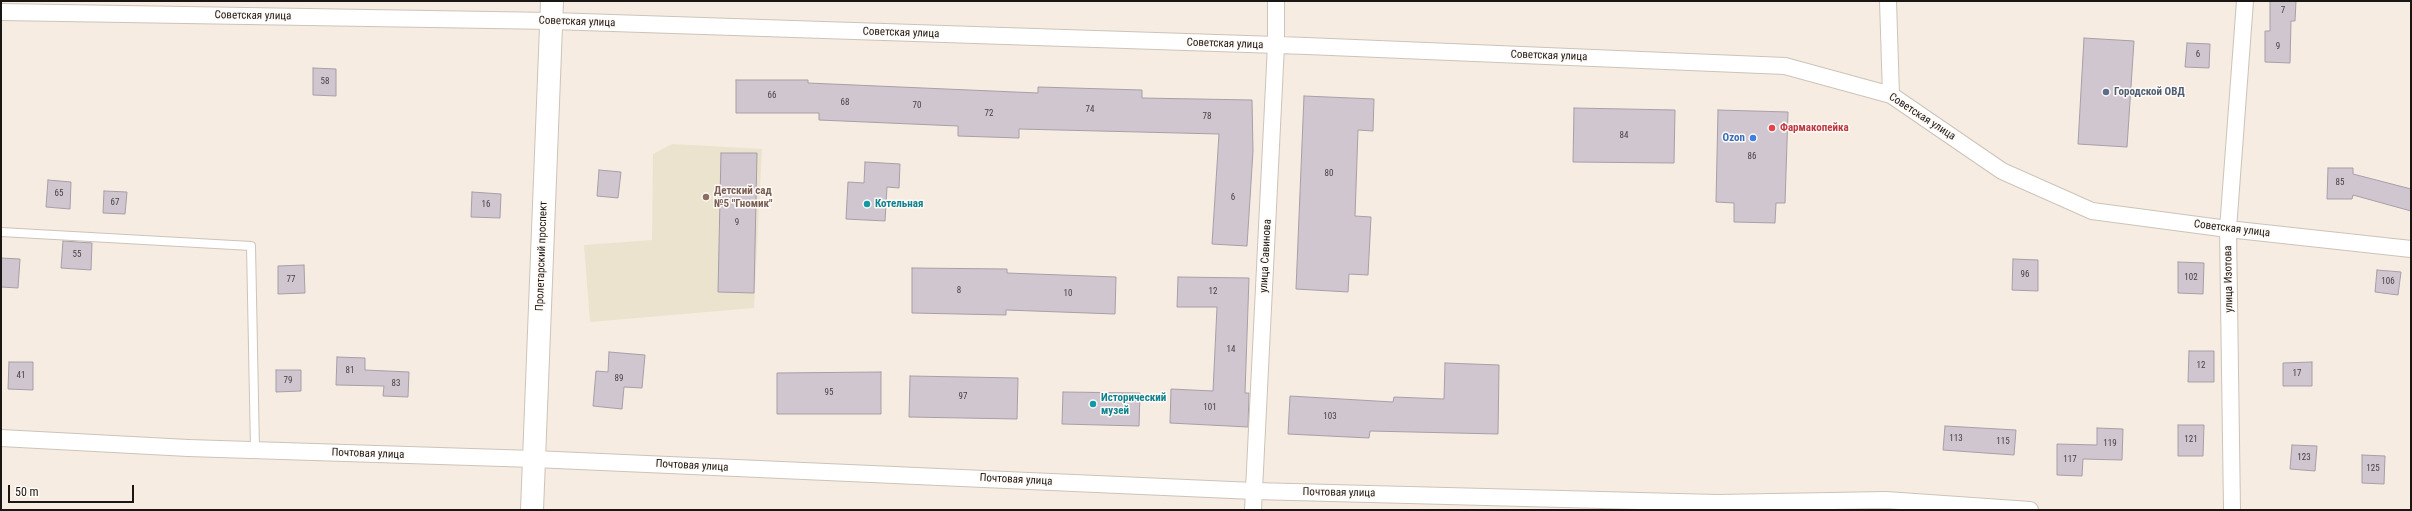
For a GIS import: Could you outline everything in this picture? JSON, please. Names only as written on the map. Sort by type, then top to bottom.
[{"type":"street","name":"улица Савинова","points":[[1253,510],[1276,45],[1276,1]]},
{"type":"street","points":[[1888,1],[1890,95]]},
{"type":"street","name":"улица Изотова","points":[[2232,510],[2228,229],[2245,1]]},
{"type":"street","name":"Советская улица","points":[[1,12],[552,11],[1276,45],[1785,66],[1890,95],[2002,171],[2092,211],[2228,229],[2411,249]]},
{"type":"street","name":"Пролетарский проспект","points":[[532,510],[552,11]]},
{"type":"street","name":"Почтовая улица","points":[[1,438],[255,450],[534,459],[1254,491],[1736,507],[1886,500],[2030,510]]},
{"type":"lane","points":[[1,232],[251,246],[255,450]]},
{"type":"shaded area","name":"Детский сад №5 \"Гномик\"","points":[[672,144],[762,149],[754,308],[590,322],[584,245],[652,240],[653,154]]},
{"type":"building","points":[[2270,1],[2296,1],[2295,21],[2291,21],[2290,63],[2265,62],[2265,31],[2270,31]]},
{"type":"building","name":"Городской ОВД","points":[[2084,38],[2134,41],[2127,147],[2078,144]]},
{"type":"building","points":[[2187,43],[2210,44],[2209,68],[2185,67]]},
{"type":"building","points":[[313,68],[336,69],[336,96],[313,95]]},
{"type":"building","points":[[736,80],[808,80],[808,83],[1038,93],[1038,87],[1142,90],[1142,98],[1252,100],[1253,151],[1247,246],[1212,244],[1219,134],[1019,129],[1019,138],[958,136],[958,126],[819,120],[819,113],[736,113]]},
{"type":"building","points":[[1304,96],[1374,99],[1373,131],[1358,130],[1355,216],[1371,217],[1368,275],[1349,274],[1348,292],[1296,289]]},
{"type":"building","points":[[1574,108],[1675,110],[1674,163],[1573,162]]},
{"type":"building","points":[[1718,110],[1788,112],[1785,203],[1776,203],[1775,223],[1734,222],[1734,203],[1716,202]]},
{"type":"building","points":[[721,153],[757,153],[754,293],[718,292]]},
{"type":"building","name":"Котельная","points":[[865,162],[900,164],[899,188],[887,187],[885,221],[846,219],[848,182],[864,183]]},
{"type":"building","points":[[2328,168],[2353,168],[2353,174],[2411,189],[2411,211],[2353,195],[2352,199],[2327,199]]},
{"type":"building","points":[[599,170],[621,172],[618,198],[597,196]]},
{"type":"building","points":[[48,180],[71,182],[70,209],[46,207]]},
{"type":"building","points":[[104,191],[127,192],[125,214],[103,213]]},
{"type":"building","points":[[472,192],[501,194],[500,218],[471,217]]},
{"type":"building","points":[[63,241],[92,243],[91,270],[61,268]]},
{"type":"building","points":[[1,258],[20,259],[18,288],[1,287]]},
{"type":"building","points":[[2013,259],[2038,260],[2038,291],[2012,290]]},
{"type":"building","points":[[2178,262],[2204,263],[2203,294],[2178,293]]},
{"type":"building","points":[[304,265],[305,293],[278,294],[278,266]]},
{"type":"building","points":[[912,268],[1007,269],[1007,273],[1116,277],[1115,314],[1006,310],[1006,315],[912,313]]},
{"type":"building","points":[[2377,270],[2401,272],[2398,295],[2375,292]]},
{"type":"building","points":[[1178,277],[1249,278],[1245,393],[1249,393],[1248,427],[1170,423],[1171,389],[1213,391],[1217,307],[1177,307]]},
{"type":"building","points":[[2189,351],[2214,351],[2214,382],[2188,382]]},
{"type":"building","points":[[609,352],[645,355],[642,388],[624,387],[622,409],[593,406],[596,371],[608,372]]},
{"type":"building","points":[[337,357],[365,358],[365,370],[409,372],[408,397],[383,396],[384,386],[336,385]]},
{"type":"building","points":[[9,362],[33,362],[33,390],[8,389]]},
{"type":"building","points":[[2312,362],[2312,386],[2283,386],[2283,363]]},
{"type":"building","points":[[1445,363],[1499,365],[1498,434],[1370,431],[1369,438],[1288,434],[1290,396],[1393,402],[1394,397],[1444,399]]},
{"type":"building","points":[[276,370],[301,370],[301,391],[276,392]]},
{"type":"building","points":[[881,372],[881,414],[777,414],[777,373]]},
{"type":"building","points":[[910,376],[1018,378],[1017,419],[909,417]]},
{"type":"building","points":[[1063,392],[1140,393],[1139,426],[1062,424]]},
{"type":"building","points":[[2178,425],[2204,425],[2203,456],[2178,456]]},
{"type":"building","points":[[1945,426],[2016,430],[2014,455],[1943,450]]},
{"type":"building","points":[[2097,428],[2123,429],[2122,460],[2083,459],[2082,476],[2057,475],[2057,444],[2097,445]]},
{"type":"building","points":[[2292,445],[2317,446],[2315,471],[2290,469]]},
{"type":"building","points":[[2362,455],[2385,456],[2384,484],[2362,483]]},
{"type":"place","name":"Городской ОВД","points":[[2106,92]]},
{"type":"place","name":"Фармакопейка","points":[[1772,128]]},
{"type":"place","name":"Ozon","points":[[1753,138]]},
{"type":"place","name":"Детский сад №5 \"Гномик\"","points":[[706,197]]},
{"type":"place","name":"Котельная","points":[[867,204]]},
{"type":"place","name":"Исторический музей","points":[[1093,404]]}]
